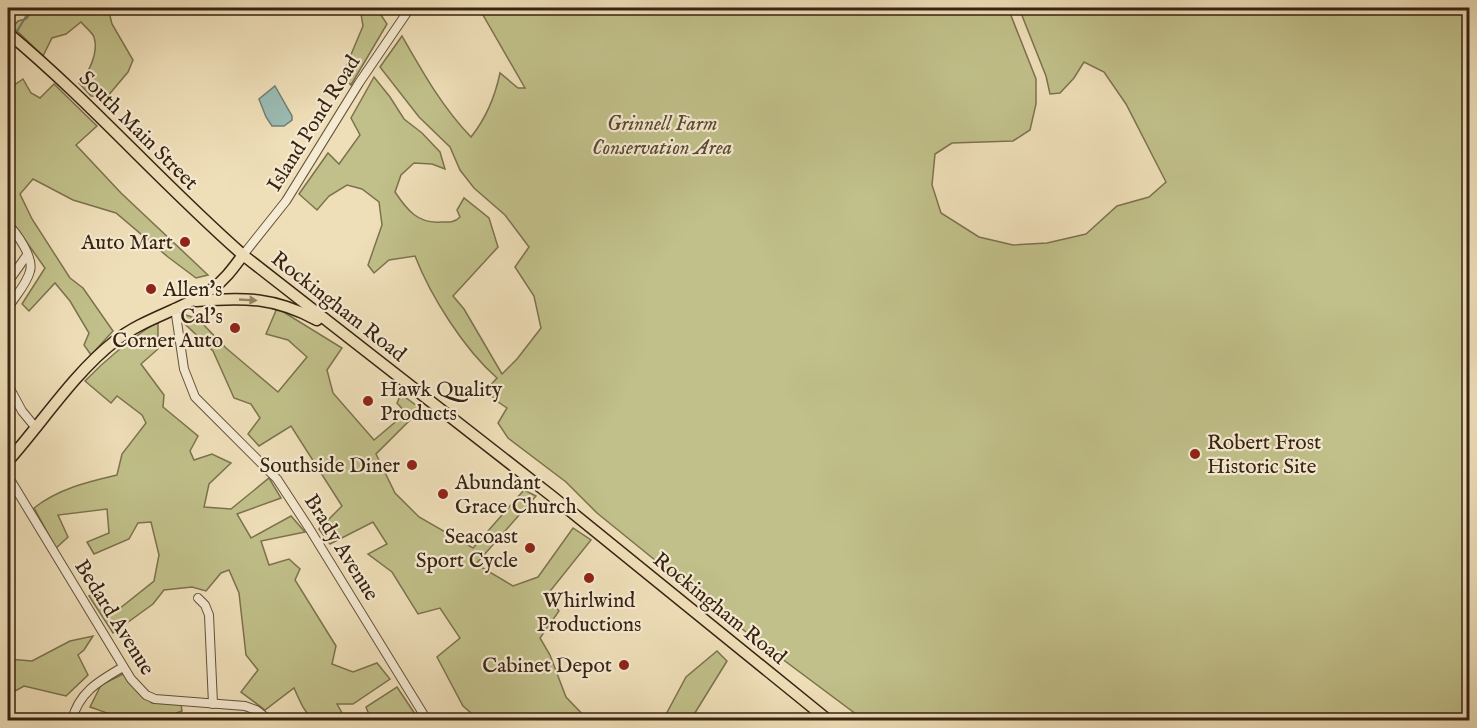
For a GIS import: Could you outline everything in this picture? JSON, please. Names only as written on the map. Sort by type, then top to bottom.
[{"type":"main road","name":"South Main Street","points":[[8,33],[52,72],[195,213],[243,255]]},
{"type":"main road","name":"Rockingham Road","points":[[8,462],[107,348],[134,328],[190,302],[219,284],[243,255],[437,405],[828,720]]},
{"type":"main road","points":[[190,302],[244,299],[280,304],[340,332]]},
{"type":"street","name":"Island Pond Road","points":[[243,255],[290,195],[359,84],[410,8]]},
{"type":"street","points":[[8,225],[31,261],[31,270],[8,308]]},
{"type":"street","points":[[8,244],[15,233]]},
{"type":"street","points":[[8,282],[27,255]]},
{"type":"street","name":"Brady Avenue","points":[[175,308],[184,369],[195,397],[277,479],[427,720]]},
{"type":"street","points":[[8,385],[22,411],[36,428]]},
{"type":"street","name":"Bedard Avenue","points":[[8,477],[123,667],[140,689],[154,699],[245,706],[256,710],[269,720]]},
{"type":"street","points":[[198,598],[205,605],[209,615],[213,704]]},
{"type":"street","points":[[72,720],[77,705],[87,691],[96,682],[123,667]]},
{"type":"green space","points":[[35,8],[108,8],[112,24],[133,60],[128,72],[107,97],[91,96],[79,83],[89,68],[95,49],[93,35],[81,22],[66,34],[52,38],[43,56],[13,27],[18,21],[26,19]]},
{"type":"green space","points":[[363,8],[381,8],[379,12],[387,24],[351,85],[342,76],[363,26],[361,14]]},
{"type":"green space","name":"Grinnell Farm Conservation Area","points":[[479,8],[1008,8],[1036,79],[1036,104],[1030,130],[1013,141],[952,143],[935,154],[932,185],[941,213],[979,237],[1013,245],[1047,243],[1086,234],[1117,206],[1149,197],[1166,182],[1126,104],[1104,72],[1084,62],[1074,78],[1060,93],[1050,94],[1046,76],[1019,8],[1469,8],[1469,720],[864,720],[714,608],[597,513],[566,482],[508,438],[498,423],[507,408],[495,400],[487,389],[497,378],[450,322],[415,256],[389,260],[374,273],[368,265],[382,225],[379,202],[362,189],[347,185],[329,196],[317,210],[299,194],[328,153],[339,164],[360,135],[351,118],[374,77],[404,119],[422,133],[440,152],[445,169],[432,164],[414,163],[401,175],[395,192],[404,205],[426,221],[451,222],[460,217],[457,210],[464,198],[489,218],[498,247],[453,296],[464,309],[502,374],[517,359],[541,328],[534,296],[515,267],[529,247],[505,215],[474,188],[460,170],[450,147],[419,117],[380,67],[402,36],[442,101],[471,137],[490,106],[500,73],[518,88],[525,88]]},
{"type":"green space","points":[[23,79],[31,93],[40,98],[54,84],[97,126],[76,145],[121,193],[208,275],[196,278],[116,213],[73,200],[33,179],[20,194],[32,219],[70,278],[83,288],[113,331],[91,355],[84,345],[89,333],[70,301],[55,283],[29,311],[22,304],[45,268],[8,216],[8,95],[10,88]]},
{"type":"green space","points":[[277,308],[342,348],[327,370],[333,393],[374,440],[406,413],[397,403],[401,394],[421,409],[376,454],[395,493],[419,517],[473,548],[524,490],[536,496],[476,564],[513,586],[538,577],[573,528],[591,540],[547,595],[559,611],[540,638],[550,655],[566,697],[588,720],[479,720],[463,706],[437,657],[460,638],[440,608],[418,614],[392,572],[368,554],[387,544],[373,522],[330,544],[319,529],[342,506],[291,426],[259,446],[248,434],[260,418],[251,404],[234,398],[213,351],[185,324],[183,314],[198,319],[226,348],[278,392],[307,357],[288,340],[266,334]]},
{"type":"green space","points":[[158,321],[158,349],[141,364],[164,395],[163,407],[198,436],[190,451],[194,460],[212,454],[231,463],[209,484],[204,507],[231,509],[269,478],[281,498],[237,514],[251,538],[291,516],[305,532],[261,541],[269,565],[289,559],[300,569],[295,580],[336,646],[332,664],[353,672],[377,663],[390,679],[353,704],[337,704],[346,720],[324,720],[312,717],[303,707],[294,688],[265,710],[241,692],[258,670],[246,655],[239,593],[229,570],[221,573],[206,591],[192,587],[164,590],[153,604],[113,633],[89,596],[99,589],[114,613],[154,581],[159,555],[151,522],[138,523],[129,539],[94,554],[87,542],[109,533],[107,509],[58,515],[68,537],[56,548],[34,508],[63,491],[117,475],[122,454],[146,423],[142,415],[117,396],[111,403],[85,381],[120,349]]},
{"type":"green space","points":[[93,636],[78,655],[88,675],[66,696],[24,686],[8,695],[8,659],[32,661],[70,641]]},
{"type":"green space","points":[[717,651],[727,661],[693,716],[693,720],[663,720],[686,677]]},
{"type":"green space","points":[[123,674],[152,703],[181,704],[182,711],[156,719],[136,720],[115,716],[90,707],[101,685]]},
{"type":"green space","points":[[397,687],[417,717],[409,720],[371,720],[366,707]]},
{"type":"water","points":[[275,86],[292,116],[292,120],[284,126],[272,126],[259,99]]},
{"type":"waterway","points":[[16,33],[28,13],[46,8]]},
{"type":"place","name":"Auto Mart","points":[[185,242]]},
{"type":"place","name":"Allen's","points":[[151,289]]},
{"type":"place","name":"Cal's Corner Auto","points":[[235,328]]},
{"type":"place","name":"Hawk Quality Products","points":[[368,401]]},
{"type":"place","name":"Robert Frost Historic Site","points":[[1195,454]]},
{"type":"place","name":"Southside Diner","points":[[412,465]]},
{"type":"place","name":"Abundant Grace Church","points":[[443,494]]},
{"type":"place","name":"Seacoast Sport Cycle","points":[[530,548]]},
{"type":"place","name":"Whirlwind Productions","points":[[589,578]]},
{"type":"place","name":"Cabinet Depot","points":[[624,665]]}]
